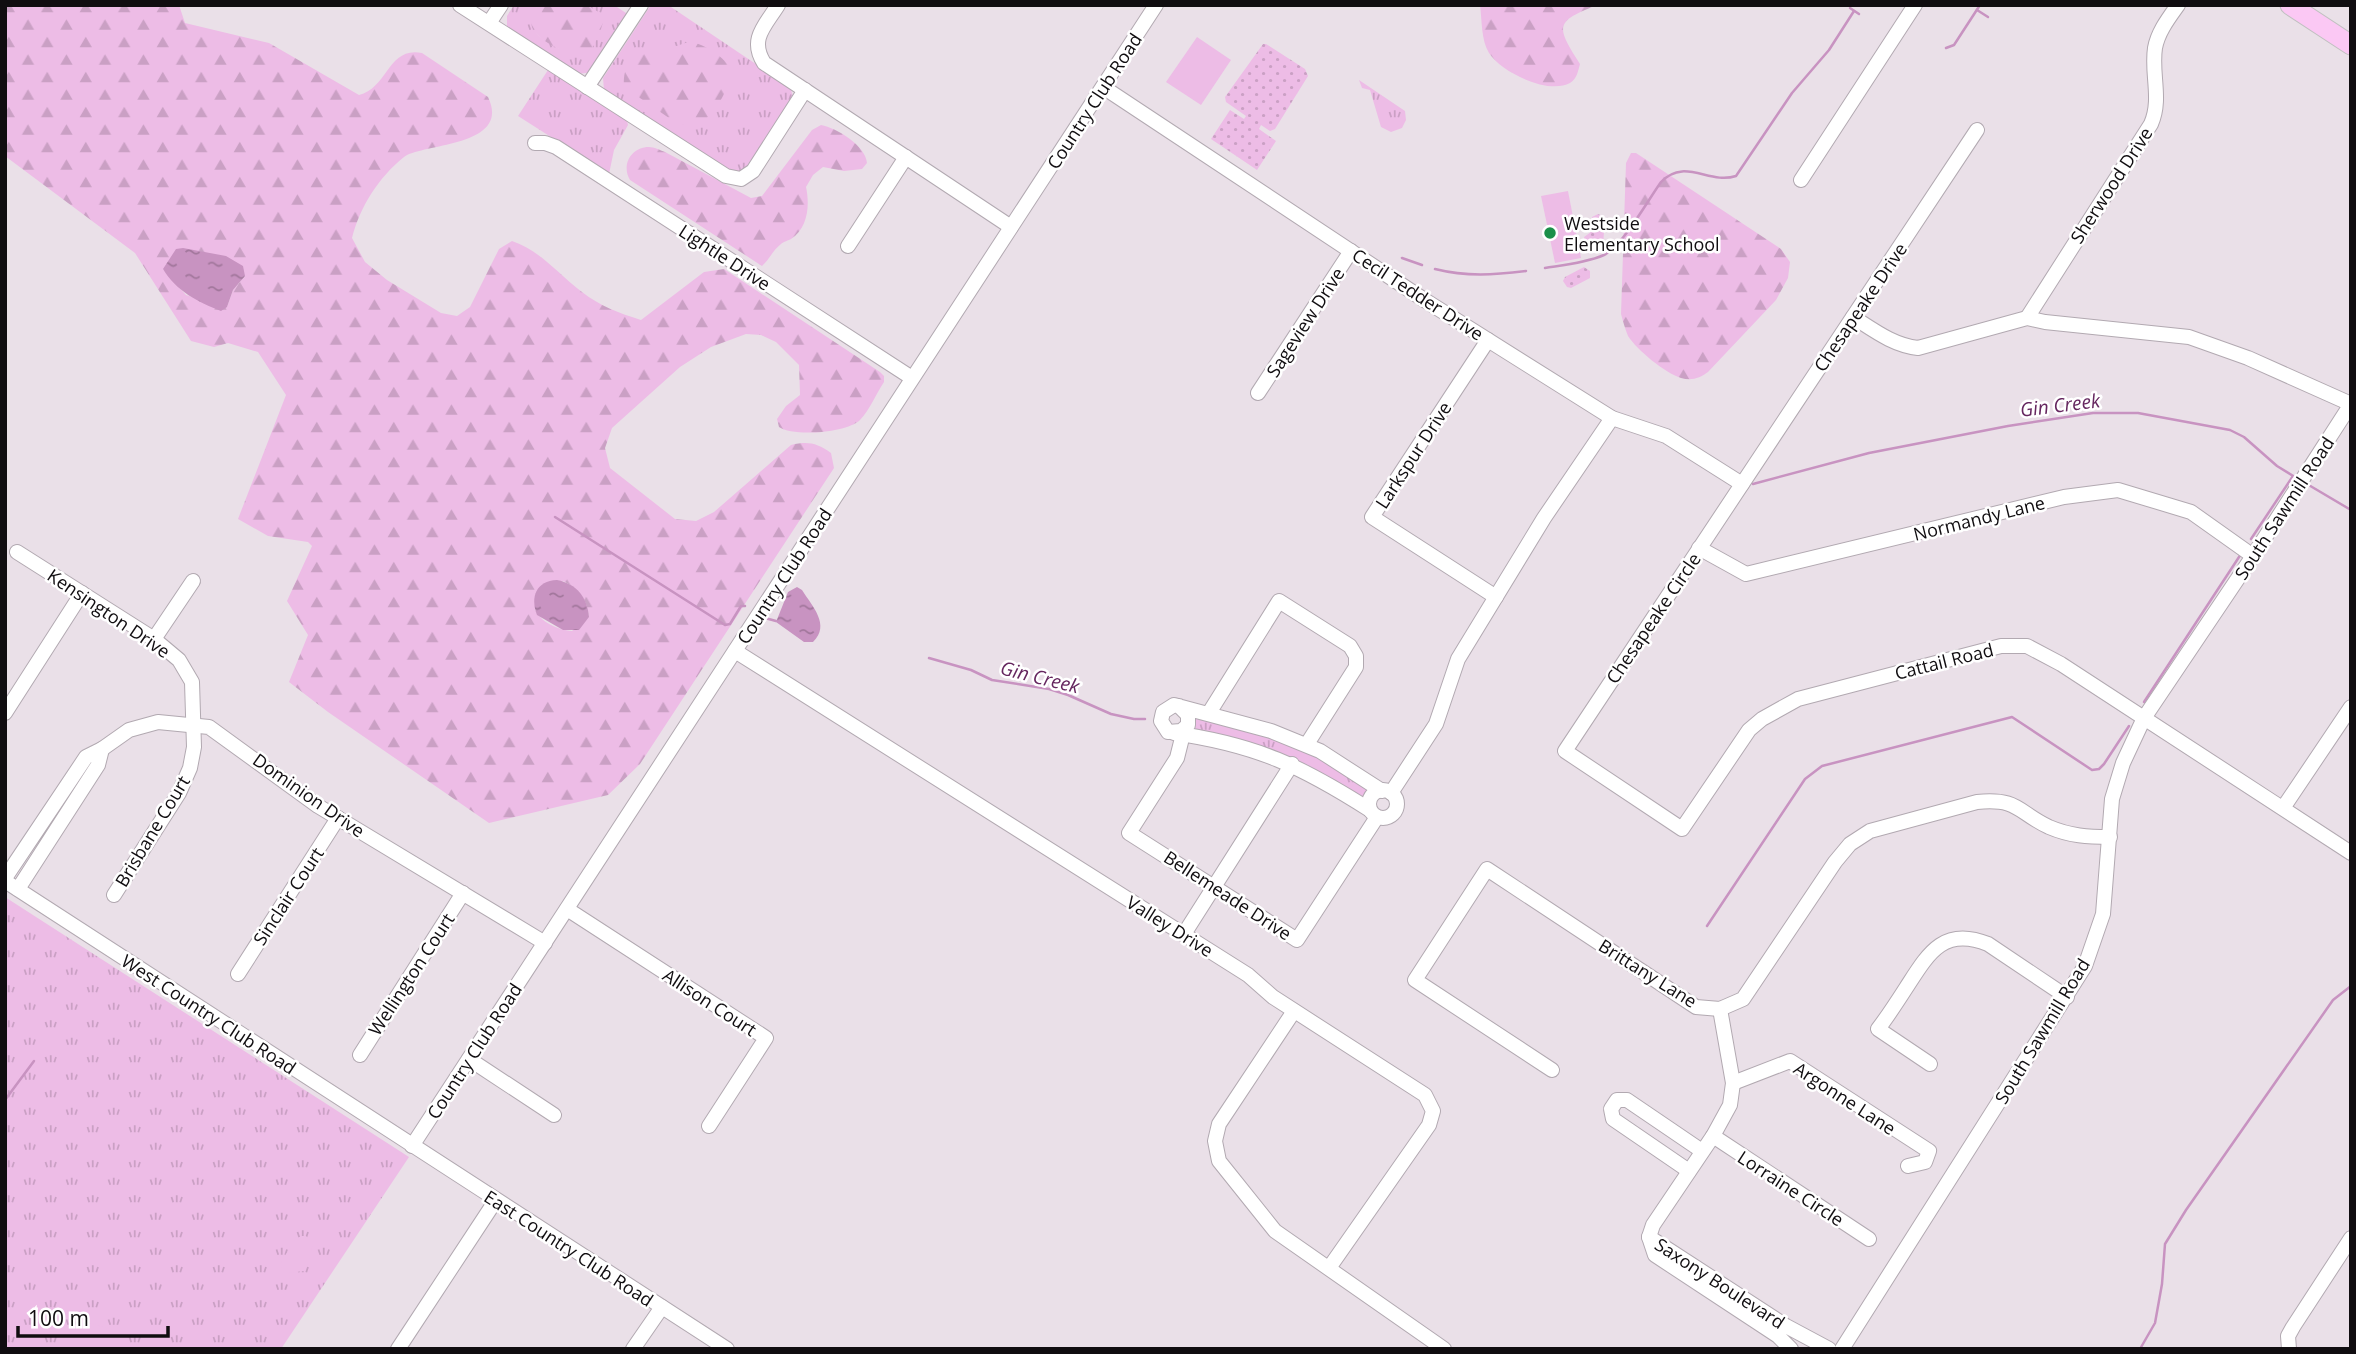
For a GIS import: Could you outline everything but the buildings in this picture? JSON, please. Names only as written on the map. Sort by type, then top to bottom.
[{"type":"main road","points":[[2290,5],[2351,45]]},
{"type":"street","points":[[460,5],[726,176],[741,179],[752,171],[805,90]]},
{"type":"street","points":[[489,23],[501,5]]},
{"type":"street","points":[[587,87],[641,5]]},
{"type":"street","points":[[778,5],[758,37],[757,51],[764,63],[1012,227]]},
{"type":"street","name":"Country Club Road","points":[[412,1146],[1156,5]]},
{"type":"street","points":[[1801,180],[1915,5]]},
{"type":"street","name":"Sherwood Drive","points":[[2026,318],[2151,124],[2156,113],[2157,39],[2178,5]]},
{"type":"street","name":"Cecil Tedder Drive","points":[[1103,87],[1351,251],[1612,418],[1666,436],[1742,484]]},
{"type":"street","name":"Chesapeake Drive","points":[[1742,484],[1977,130]]},
{"type":"street","name":"Lightle Drive","points":[[535,143],[555,147],[912,379]]},
{"type":"street","points":[[848,246],[906,157]]},
{"type":"street","name":"Sageview Drive","points":[[1258,393],[1351,251]]},
{"type":"street","points":[[1853,317],[1889,341],[1918,348],[2026,318],[2189,337],[2248,358],[2351,404]]},
{"type":"street","name":"Larkspur Drive","points":[[1488,340],[1372,517],[1496,597]]},
{"type":"street","name":"South Sawmill Road","points":[[1842,1349],[2085,966],[2100,927],[2106,900],[2112,799],[2123,763],[2144,718],[2351,404]]},
{"type":"street","points":[[1373,814],[1371,797],[1387,792],[1436,724],[1454,667],[1544,518],[1612,418]]},
{"type":"street","name":"Chesapeake Circle","points":[[1565,751],[1742,484]]},
{"type":"street","name":"Normandy Lane","points":[[1699,548],[1746,574],[2064,498],[2118,490],[2191,512],[2253,556]]},
{"type":"street","name":"Kensington Drive","points":[[17,552],[155,639],[178,660],[192,682],[192,725]]},
{"type":"street","points":[[155,639],[193,581]]},
{"type":"street","points":[[5,713],[82,593]]},
{"type":"street","points":[[1209,713],[1279,601],[1350,646],[1356,656],[1356,667],[1307,744]]},
{"type":"street","name":"Cattail Road","points":[[1565,751],[1682,829],[1749,730],[1780,707],[1798,699],[2001,646],[2027,646],[2047,655],[2351,853]]},
{"type":"street","name":"Valley Drive","points":[[735,651],[1248,975],[1273,997],[1425,1095],[1433,1111],[1432,1120],[1329,1268]]},
{"type":"street","points":[[1170,706],[1179,706],[1271,731],[1307,744],[1387,792],[1396,801],[1396,810],[1390,817],[1373,814],[1292,764],[1246,747],[1178,734],[1162,725],[1161,716],[1170,706]]},
{"type":"street","points":[[1178,734],[1188,725],[1188,715],[1179,706]]},
{"type":"street","points":[[2283,808],[2351,708]]},
{"type":"street","name":"Dominion Drive","points":[[13,885],[86,758],[139,726],[158,722],[192,725],[209,727],[318,806],[545,943]]},
{"type":"street","name":"Brisbane Court","points":[[114,895],[179,793],[190,768],[194,747],[192,725]]},
{"type":"street","name":"Bellemeade Drive","points":[[1178,734],[1177,758],[1129,833],[1297,940],[1373,814]]},
{"type":"street","points":[[13,885],[61,823],[98,765],[102,749]]},
{"type":"street","points":[[1184,934],[1292,764]]},
{"type":"street","name":"Brittany Lane","points":[[1552,1070],[1415,979],[1487,869],[1696,1007],[1720,1009],[1743,999],[1835,862],[1850,844],[1870,831],[1993,800],[2014,804],[2047,826],[2074,837],[2110,837]]},
{"type":"street","name":"Sinclair Court","points":[[238,974],[338,818]]},
{"type":"street","name":"West Country Club Road","points":[[13,885],[412,1146]]},
{"type":"street","name":"Wellington Court","points":[[360,1055],[463,893]]},
{"type":"street","name":"Allison Court","points":[[567,909],[766,1038],[709,1126]]},
{"type":"street","points":[[1930,1063],[1878,1030],[1922,964],[1940,944],[1951,939],[1975,939],[1988,944],[2067,997]]},
{"type":"street","name":"Saxony Boulevard","points":[[1720,1009],[1733,1083],[1730,1105],[1713,1136],[1653,1225],[1649,1237],[1655,1255],[1770,1330],[1791,1349]]},
{"type":"street","points":[[1294,1011],[1219,1124],[1215,1141],[1219,1161],[1275,1231],[1444,1349]]},
{"type":"street","points":[[469,1059],[554,1115]]},
{"type":"street","name":"Argonne Lane","points":[[1733,1083],[1790,1061],[1928,1152],[1924,1162],[1908,1166]]},
{"type":"street","points":[[1689,1171],[1614,1119],[1611,1109],[1617,1100],[1627,1100],[1702,1151]]},
{"type":"street","name":"Lorraine Circle","points":[[1713,1136],[1869,1239]]},
{"type":"street","name":"East Country Club Road","points":[[412,1146],[727,1349]]},
{"type":"street","points":[[398,1349],[496,1200]]},
{"type":"street","name":"Saxony Boulevard","points":[[1649,1237],[1786,1326],[1829,1349]]},
{"type":"street","points":[[2288,1348],[2288,1336],[2292,1327],[2351,1238]]},
{"type":"street","points":[[633,1349],[662,1307]]},
{"type":"green space","points":[[5,5],[179,5],[185,23],[269,43],[359,95],[369,91],[402,56],[422,53],[488,97],[492,113],[488,125],[477,134],[404,157],[386,174],[371,194],[352,238],[365,262],[387,280],[441,313],[457,316],[470,307],[499,249],[512,241],[541,257],[589,297],[617,312],[641,320],[704,272],[724,269],[880,372],[884,376],[884,382],[866,412],[853,424],[832,431],[807,433],[786,430],[779,427],[777,419],[786,406],[800,395],[799,365],[776,342],[761,335],[746,334],[711,347],[680,367],[612,428],[605,448],[610,468],[675,519],[696,521],[714,512],[791,445],[807,443],[821,447],[831,453],[834,468],[640,764],[608,795],[489,823],[289,682],[308,635],[287,601],[312,546],[308,542],[268,536],[238,519],[286,395],[258,352],[228,343],[214,347],[191,341],[135,253],[5,156]],"holes":[[[163,269],[245,276],[233,290],[227,307],[186,295]],[[563,581],[581,595],[588,611],[589,617],[572,631],[550,624],[541,618],[535,609]]]},
{"type":"green space","points":[[514,5],[538,5],[533,22],[536,33],[560,49],[591,6],[587,5],[614,5],[629,15],[593,72],[578,74],[507,27],[507,16]]},
{"type":"green space","points":[[538,5],[587,5],[605,16],[592,49],[581,53],[569,52],[540,37],[532,27]]},
{"type":"green space","points":[[651,5],[668,5],[790,87],[793,96],[748,167],[730,171],[604,90],[603,78]]},
{"type":"green space","points":[[1480,5],[1597,5],[1573,16],[1563,27],[1566,41],[1580,64],[1574,79],[1561,86],[1538,84],[1514,74],[1495,60],[1486,48]]},
{"type":"green space","points":[[1197,37],[1231,60],[1201,105],[1166,82]]},
{"type":"green space","points":[[691,41],[716,53],[734,73],[713,112],[691,128],[669,118],[624,87],[624,81],[628,66],[643,50],[659,52]]},
{"type":"green space","points":[[1263,44],[1305,69],[1308,76],[1275,129],[1270,131],[1261,125],[1259,129],[1276,141],[1257,170],[1211,139],[1230,110],[1244,119],[1246,116],[1226,102],[1225,97]]},
{"type":"green space","points":[[548,70],[627,121],[628,125],[614,150],[609,174],[518,116]]},
{"type":"green space","points":[[1359,80],[1405,111],[1406,120],[1402,128],[1391,132],[1381,127],[1370,90],[1362,88]]},
{"type":"green space","points":[[821,125],[850,139],[862,150],[867,163],[862,169],[844,171],[823,167],[813,175],[806,187],[808,201],[801,229],[778,246],[762,266],[630,180],[627,174],[627,163],[633,153],[651,147],[751,198],[762,196],[812,130]]},
{"type":"green space","points":[[1631,153],[1636,153],[1781,249],[1790,262],[1788,278],[1776,300],[1708,372],[1696,378],[1685,379],[1674,375],[1652,360],[1628,336],[1623,322],[1621,314],[1626,163]]},
{"type":"green space","points":[[1568,191],[1581,258],[1555,263],[1541,196]]},
{"type":"green space","points":[[1598,214],[1605,217],[1603,246],[1599,250],[1586,249],[1584,237],[1591,232],[1592,217]]},
{"type":"green space","points":[[1584,267],[1590,271],[1590,278],[1571,288],[1567,287],[1563,281],[1565,277]]},
{"type":"green space","points":[[1195,718],[1243,727],[1308,750],[1369,790],[1364,798],[1196,730],[1193,728]]},
{"type":"green space","points":[[5,897],[409,1157],[281,1349],[5,1349]]},
{"type":"green space","points":[[306,1236],[313,1243],[308,1264],[304,1271],[288,1273],[282,1269],[281,1262],[295,1240]]},
{"type":"green space","points":[[87,1322],[106,1328],[110,1341],[106,1349],[76,1349]]},
{"type":"water","points":[[176,249],[226,256],[243,266],[245,276],[233,290],[227,307],[221,311],[204,304],[181,290],[168,277],[163,269]]},
{"type":"water","points":[[557,580],[575,588],[586,603],[589,617],[579,630],[563,630],[537,615],[534,602],[536,591],[544,583]]},
{"type":"water","points":[[797,587],[810,602],[820,622],[818,636],[813,642],[804,642],[776,622],[788,592]]},
{"type":"waterway","points":[[1946,48],[1954,45],[1980,5]]},
{"type":"waterway","points":[[1850,8],[1859,14]]},
{"type":"waterway","points":[[1977,10],[1988,17]]},
{"type":"waterway","points":[[1545,268],[1589,260],[1611,250],[1627,233],[1661,182],[1670,175],[1688,171],[1716,177],[1736,176],[1792,93],[1829,50],[1854,11]]},
{"type":"waterway","points":[[1402,258],[1422,265]]},
{"type":"waterway","points":[[1435,269],[1480,274],[1526,271]]},
{"type":"waterway","name":"Gin Creek","points":[[1753,484],[1869,453],[2008,426],[2093,413],[2138,413],[2230,430],[2244,437],[2277,466],[2298,479]]},
{"type":"waterway","points":[[2251,539],[2293,476]]},
{"type":"waterway","name":"Gin Creek","points":[[2307,484],[2351,510]]},
{"type":"waterway","points":[[555,517],[725,625],[730,624],[741,606],[745,606]]},
{"type":"waterway","points":[[2144,702],[2241,554]]},
{"type":"waterway","points":[[765,618],[776,621]]},
{"type":"waterway","name":"Gin Creek","points":[[929,658],[971,670],[992,680],[1049,689],[1111,714],[1145,719]]},
{"type":"waterway","points":[[1707,926],[1805,779],[1822,766],[2012,717],[2092,770],[2099,769],[2104,764],[2129,726]]},
{"type":"waterway","points":[[2140,1349],[2155,1323],[2165,1244],[2333,1000],[2351,986]]},
{"type":"waterway","points":[[5,1100],[34,1061]]},
{"type":"place","name":"Westside Elementary School","points":[[1550,233]]}]
